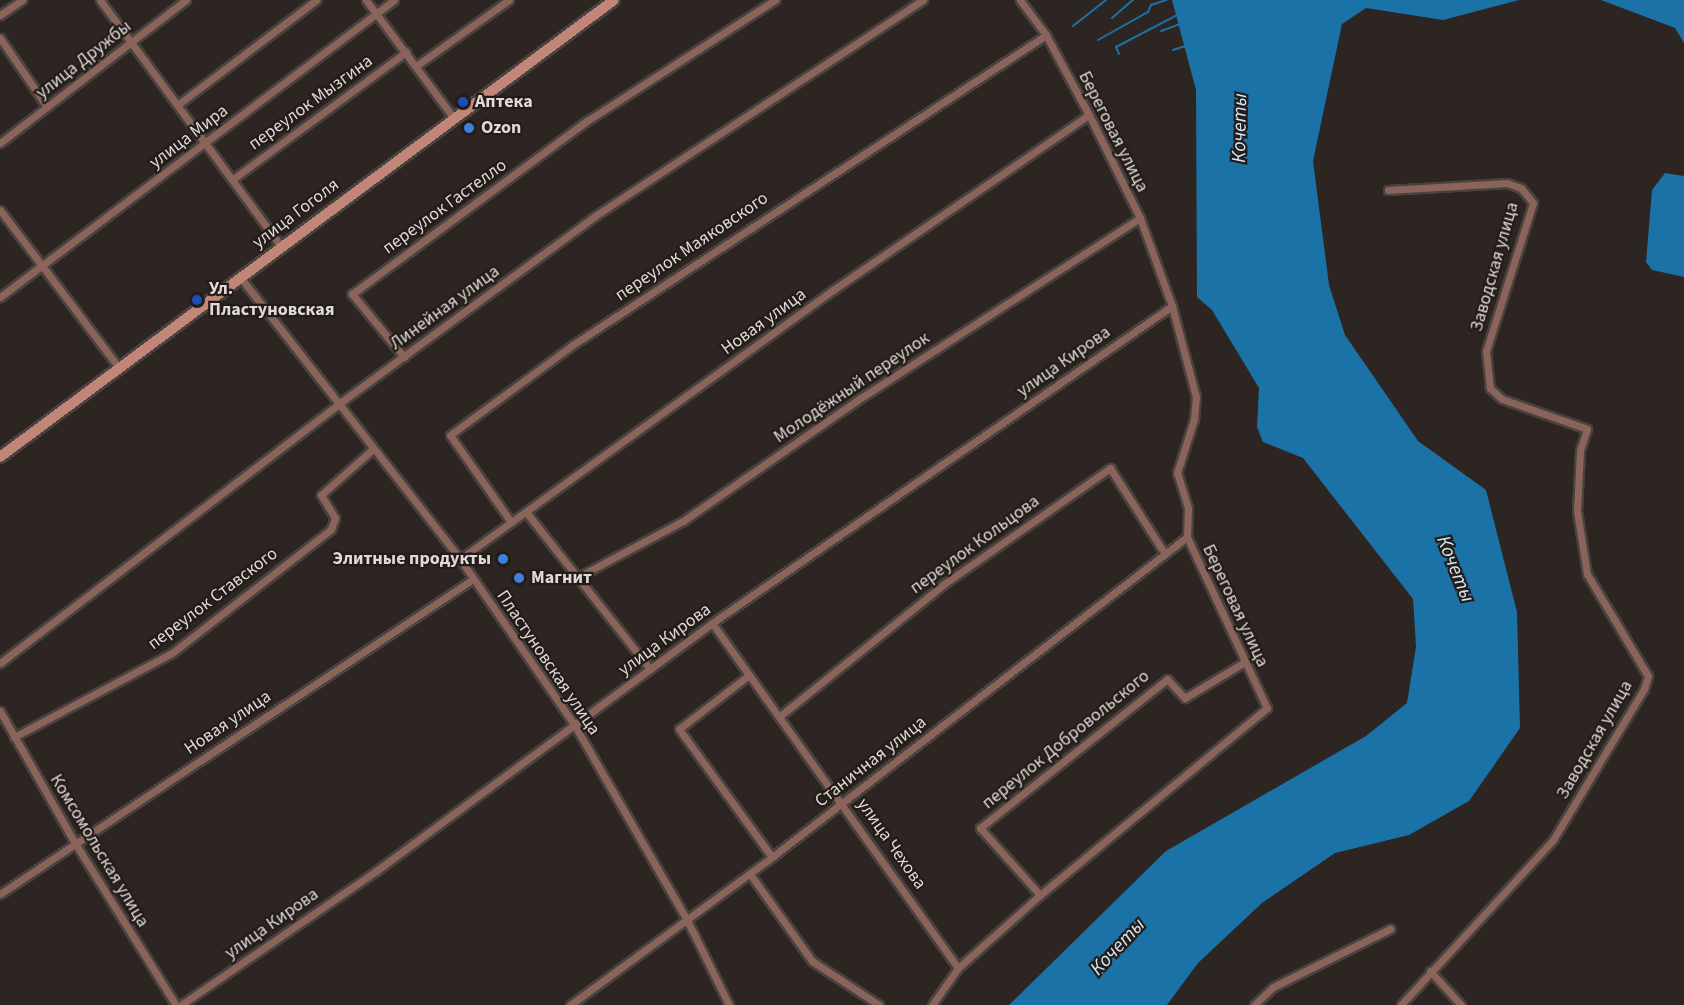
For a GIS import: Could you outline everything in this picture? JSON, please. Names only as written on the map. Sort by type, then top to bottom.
[{"type":"street","points":[[0,15],[22,0]]},
{"type":"street","points":[[100,0],[180,103],[281,246]]},
{"type":"street","name":"улица Дружбы","points":[[0,143],[186,0]]},
{"type":"street","points":[[180,103],[316,0]]},
{"type":"street","points":[[366,0],[453,117]]},
{"type":"street","name":"улица Мира","points":[[0,297],[394,0]]},
{"type":"street","points":[[416,66],[509,0]]},
{"type":"street","name":"улица Гоголя","points":[[0,457],[453,117],[614,0]]},
{"type":"street","name":"переулок Гастелло","points":[[404,357],[352,294],[587,121],[775,0]]},
{"type":"street","name":"Линейная улица","points":[[0,663],[337,405],[595,216],[923,0]]},
{"type":"street","name":"Береговая улица","points":[[932,1005],[958,968],[1040,895],[1267,708],[1243,663],[1187,537],[1188,508],[1177,473],[1194,419],[1196,397],[1172,306],[1140,218],[1089,115],[1046,34],[1020,0]]},
{"type":"street","name":"переулок Маяковского","points":[[511,522],[450,435],[571,346],[1046,34]]},
{"type":"street","points":[[0,38],[47,107]]},
{"type":"street","name":"переулок Мызгина","points":[[233,179],[406,52]]},
{"type":"street","name":"Новая улица","points":[[460,559],[833,290],[1089,115]]},
{"type":"street","name":"Заводская улица","points":[[1388,190],[1507,183],[1521,188],[1533,203],[1486,351],[1490,388],[1502,399],[1587,429],[1580,451],[1577,511],[1587,574],[1648,676],[1644,689],[1552,840],[1430,970],[1401,1005]]},
{"type":"street","points":[[0,210],[119,368]]},
{"type":"street","name":"Молодёжный переулок","points":[[578,577],[683,521],[856,401],[1140,218]]},
{"type":"street","name":"Пластуновская улица","points":[[240,277],[337,405],[460,559],[575,726],[687,920],[729,1005]]},
{"type":"street","name":"улица Кирова","points":[[181,1005],[575,726],[712,623],[1172,306]]},
{"type":"street","name":"переулок Ставского","points":[[14,737],[172,653],[331,529],[335,518],[321,495],[373,449]]},
{"type":"street","name":"переулок Кольцова","points":[[780,716],[944,584],[1110,468],[1165,554]]},
{"type":"street","points":[[526,512],[650,669]]},
{"type":"street","name":"Станичная улица","points":[[570,1005],[750,874],[1187,537]]},
{"type":"street","name":"Новая улица","points":[[0,894],[473,579]]},
{"type":"street","name":"улица Чехова","points":[[712,623],[843,802],[958,968]]},
{"type":"street","name":"переулок Добровольского","points":[[1040,895],[980,828],[1167,679],[1185,698],[1243,663]]},
{"type":"street","points":[[748,675],[679,729],[772,857]]},
{"type":"street","name":"Комсомольская улица","points":[[0,711],[75,843],[176,1005]]},
{"type":"street","points":[[750,874],[812,961],[879,1005]]},
{"type":"street","points":[[1254,1005],[1273,987],[1390,929]]},
{"type":"street","points":[[1430,970],[1461,1005]]},
{"type":"water","name":"Кочеты","points":[[1172,0],[1519,0],[1443,20],[1366,8],[1342,24],[1313,161],[1329,285],[1345,335],[1418,441],[1486,490],[1517,612],[1520,728],[1469,801],[1409,835],[1335,853],[1262,903],[1198,963],[1167,1005],[1009,1005],[1166,851],[1366,736],[1407,703],[1416,647],[1413,599],[1303,458],[1263,442],[1257,427],[1259,388],[1212,310],[1197,297],[1196,90]]},
{"type":"water","points":[[1601,0],[1684,0],[1684,43],[1675,28]]},
{"type":"water","points":[[1665,173],[1684,176],[1684,277],[1652,270],[1646,262],[1652,190]]},
{"type":"waterway","points":[[1073,26],[1106,0]]},
{"type":"waterway","points":[[1112,18],[1133,0]]},
{"type":"waterway","points":[[1098,40],[1148,12],[1151,5],[1166,0]]},
{"type":"waterway","points":[[1119,54],[1116,47],[1179,14]]},
{"type":"waterway","points":[[1161,31],[1180,24]]},
{"type":"waterway","points":[[1173,50],[1185,46]]},
{"type":"place","name":"Аптека","points":[[463,102]]},
{"type":"place","name":"Ozon","points":[[469,128]]},
{"type":"place","name":"Ул. Пластуновская","points":[[197,300]]},
{"type":"place","name":"Элитные продукты","points":[[503,559]]},
{"type":"place","name":"Магнит","points":[[519,578]]}]
